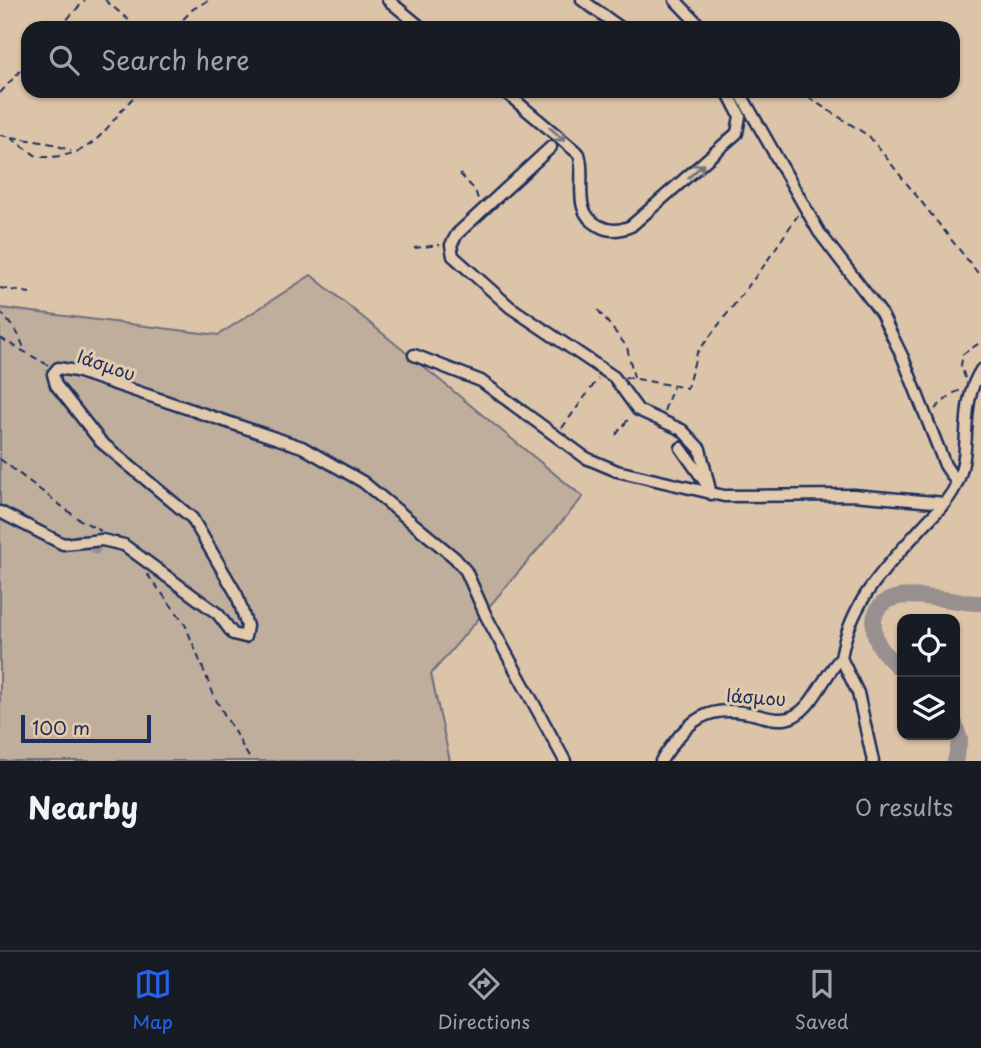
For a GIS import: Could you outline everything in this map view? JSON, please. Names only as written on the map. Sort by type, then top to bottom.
[{"type":"street","points":[[388,0],[414,21]]},
{"type":"street","points":[[582,0],[611,21]]},
{"type":"street","points":[[675,0],[695,21]]},
{"type":"street","points":[[512,98],[579,154],[584,212],[594,223],[614,231],[631,226],[737,133],[740,116],[731,98]]},
{"type":"street","points":[[743,98],[819,232],[881,313],[945,465],[957,483]]},
{"type":"street","points":[[551,147],[457,234],[451,245],[453,256],[490,291],[614,377],[641,411],[682,430],[700,449],[711,492]]},
{"type":"street","points":[[415,355],[481,381],[600,465],[711,492],[853,495],[945,503]]},
{"type":"street","name":"Ιάσμου","points":[[0,512],[55,541],[80,544],[108,540],[124,545],[218,614],[233,634],[244,637],[247,633],[237,595],[191,518],[101,442],[56,385],[53,379],[55,370],[58,368],[76,371],[155,400],[269,434],[335,464],[372,488],[442,544],[466,571],[486,616],[565,761]]},
{"type":"street","points":[[873,761],[858,694],[841,658],[850,622],[867,589],[945,503],[957,483],[961,472],[971,390],[981,370]]},
{"type":"street","points":[[681,448],[711,492]]},
{"type":"street","name":"Ιάσμου","points":[[661,761],[693,722],[724,708],[769,718],[793,716],[808,705],[827,672],[841,658]]},
{"type":"path","points":[[66,21],[85,0]]},
{"type":"path","points":[[105,0],[130,21]]},
{"type":"path","points":[[182,21],[193,9],[209,0]]},
{"type":"path","points":[[0,93],[21,70]]},
{"type":"path","points":[[11,138],[38,156],[72,152],[95,144],[134,98]]},
{"type":"path","points":[[809,98],[869,136],[981,277]]},
{"type":"path","points":[[0,135],[53,144],[72,152]]},
{"type":"path","points":[[460,174],[475,190],[481,212]]},
{"type":"path","points":[[614,377],[687,388],[697,353],[763,267],[804,204]]},
{"type":"path","points":[[414,248],[451,245]]},
{"type":"path","points":[[0,288],[30,293]]},
{"type":"path","points":[[598,310],[627,347],[634,379]]},
{"type":"path","points":[[0,312],[18,334],[24,350]]},
{"type":"path","points":[[0,338],[55,370]]},
{"type":"path","points":[[926,417],[952,394],[971,390],[961,365],[964,354],[981,342]]},
{"type":"path","points":[[560,439],[565,422],[604,369]]},
{"type":"path","points":[[661,419],[673,387]]},
{"type":"path","points":[[616,435],[626,419],[641,411]]},
{"type":"path","points":[[0,459],[108,540]]},
{"type":"path","points":[[146,561],[145,570],[149,577],[184,622],[215,698],[251,761]]},
{"type":"shaded area","points":[[311,275],[583,497],[431,674],[450,761],[0,761],[0,308],[218,335]]},
{"type":"waterway","points":[[78,538],[96,550]]},
{"type":"waterway","points":[[897,666],[878,643],[874,629],[879,608],[889,600],[903,596],[919,596],[981,603]]},
{"type":"waterway","points":[[955,761],[960,740]]}]
